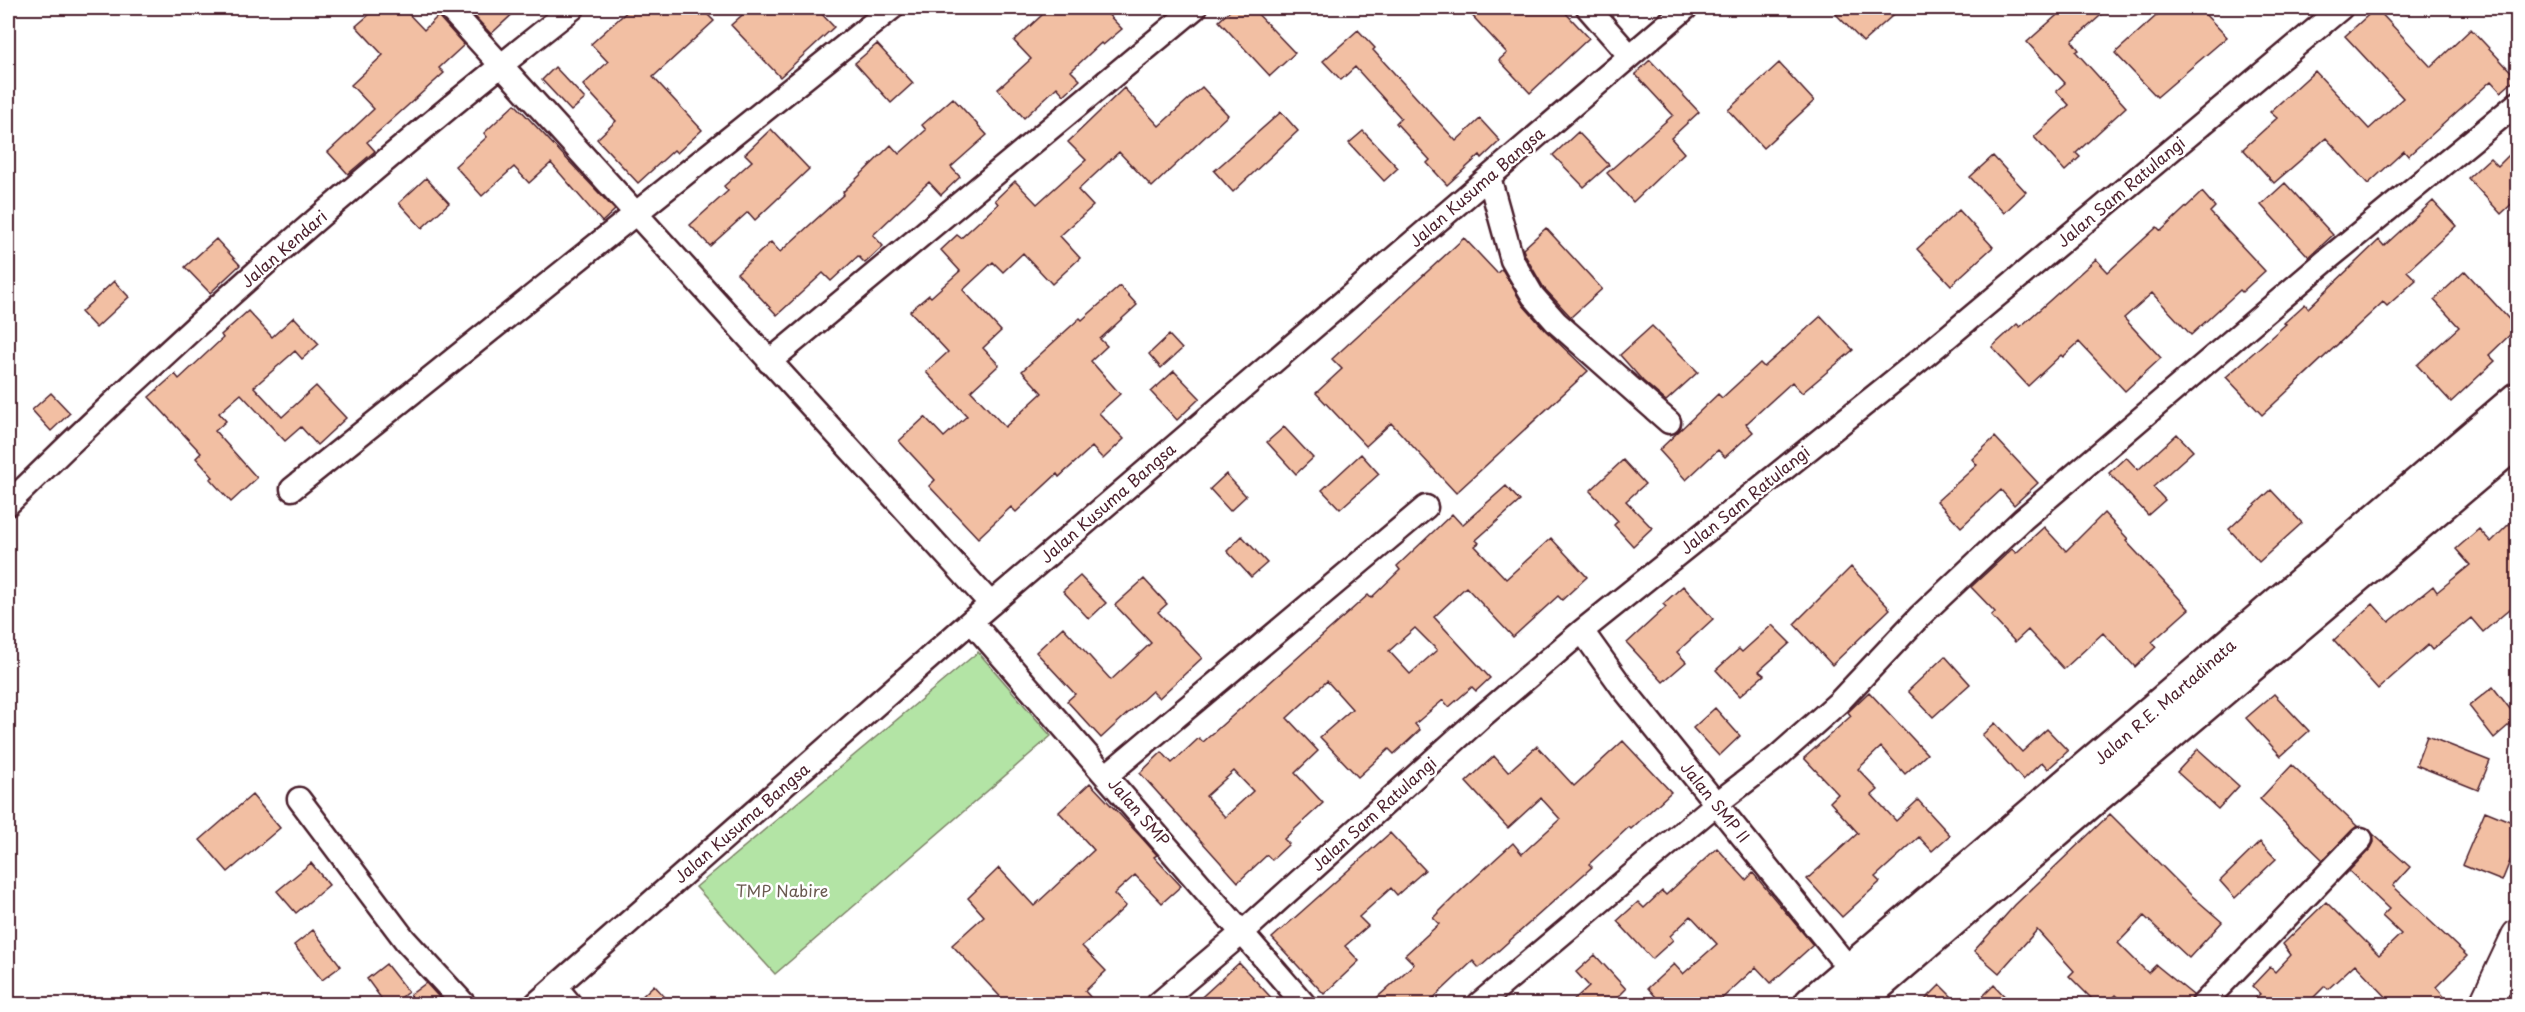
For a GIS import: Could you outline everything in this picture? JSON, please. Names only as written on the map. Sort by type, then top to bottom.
[{"type":"highway","name":"Jalan R.E. Martadinata","points":[[1854,1005],[1981,878],[2466,463],[2517,399]]},
{"type":"highway","name":"Jalan R.E. Martadinata","points":[[2466,463],[2517,439]]},
{"type":"highway","name":"Jalan R.E. Martadinata","points":[[1811,1005],[1851,971],[1981,878]]},
{"type":"street","points":[[449,8],[991,604]]},
{"type":"street","name":"Jalan Kendari","points":[[8,504],[217,308],[501,64],[573,8]]},
{"type":"street","points":[[292,489],[892,8]]},
{"type":"street","points":[[769,362],[1195,8]]},
{"type":"street","points":[[1588,8],[1630,56]]},
{"type":"street","name":"Jalan Kusuma Bangsa","points":[[536,1005],[563,996],[971,621],[1686,8]]},
{"type":"street","name":"Jalan Sam Ratulangi","points":[[1158,1005],[1243,932],[1480,718],[1582,631],[1926,355],[2341,8]]},
{"type":"street","points":[[1479,1005],[1716,804],[1776,758],[1839,702],[1920,616],[2023,519],[2329,258],[2517,103]]},
{"type":"street","points":[[1489,177],[1512,260],[1533,296],[1556,321],[1669,422]]},
{"type":"street","points":[[1107,775],[1426,507]]},
{"type":"street","name":"Jalan SMP","points":[[971,621],[1305,1005]]},
{"type":"street","name":"Jalan SMP II","points":[[1582,631],[1622,687],[1851,971]]},
{"type":"street","points":[[299,799],[405,940],[464,1005]]},
{"type":"street","points":[[2203,1005],[2361,839]]},
{"type":"street","points":[[2487,1005],[2517,936]]},
{"type":"green space","name":"TMP Nabire","points":[[978,652],[1051,736],[775,974],[696,887]]},
{"type":"building","points":[[377,8],[403,8],[424,30],[438,16],[464,45],[439,68],[444,73],[367,142],[375,151],[348,174],[328,152],[374,109],[351,85],[383,55],[356,26]]},
{"type":"building","points":[[467,8],[519,8],[491,34]]},
{"type":"building","points":[[631,8],[701,8],[714,21],[653,77],[702,130],[677,153],[674,150],[638,183],[597,139],[616,121],[583,85],[608,62],[591,44]]},
{"type":"building","points":[[750,8],[816,8],[834,27],[780,77],[731,25]]},
{"type":"building","points":[[1034,8],[1102,8],[1122,29],[1103,45],[1101,43],[1071,71],[1080,80],[1064,95],[1057,87],[1024,118],[998,89],[1031,59],[1014,41],[1042,15]]},
{"type":"building","points":[[1233,8],[1252,8],[1295,53],[1270,76],[1219,21]]},
{"type":"building","points":[[1465,8],[1561,8],[1589,38],[1530,93],[1499,60],[1507,53]]},
{"type":"building","points":[[1830,8],[1901,8],[1863,42]]},
{"type":"building","points":[[2065,8],[2109,8],[2072,41],[2079,50],[2076,52],[2126,107],[2076,153],[2080,157],[2065,171],[2034,137],[2069,105],[2056,91],[2065,83],[2027,42]]},
{"type":"building","points":[[2165,8],[2199,8],[2227,37],[2157,97],[2115,53]]},
{"type":"building","points":[[2376,8],[2431,67],[2471,29],[2517,78],[2501,92],[2491,81],[2408,156],[2404,151],[2368,184],[2326,138],[2274,183],[2243,149],[2277,118],[2270,112],[2315,71],[2369,129],[2403,98],[2345,36]]},
{"type":"building","points":[[1358,30],[1375,48],[1373,50],[1456,141],[1480,119],[1500,141],[1482,158],[1480,155],[1447,185],[1427,163],[1430,160],[1396,123],[1401,118],[1355,67],[1341,80],[1323,61]]},
{"type":"building","points":[[877,44],[913,83],[891,103],[855,63]]},
{"type":"building","points":[[1650,60],[1699,112],[1671,138],[1684,153],[1633,202],[1607,173],[1673,115],[1635,74]]},
{"type":"building","points":[[1779,63],[1814,101],[1763,148],[1728,110]]},
{"type":"building","points":[[555,67],[585,99],[571,111],[542,80]]},
{"type":"building","points":[[1202,87],[1228,115],[1152,187],[1119,152],[1078,190],[1093,206],[1060,236],[1080,258],[1052,284],[1023,253],[1003,272],[993,262],[963,290],[1001,331],[983,348],[999,365],[971,391],[1005,427],[1042,393],[1022,371],[1080,318],[1082,320],[1120,286],[1137,305],[1100,339],[1107,346],[1091,361],[1120,394],[1099,413],[1124,439],[1103,459],[1092,447],[1059,477],[1057,474],[1016,512],[1011,507],[978,538],[929,486],[935,480],[899,441],[925,417],[944,437],[967,416],[926,372],[948,352],[910,311],[929,295],[931,297],[960,271],[941,250],[957,235],[961,238],[998,204],[995,200],[1015,181],[1037,204],[1086,160],[1068,142],[1124,88],[1159,126]]},
{"type":"building","points":[[953,98],[987,135],[951,167],[960,177],[941,195],[929,182],[873,235],[883,246],[865,263],[858,256],[831,281],[823,273],[777,315],[737,273],[771,242],[780,252],[844,194],[843,192],[891,145],[899,154],[926,130],[922,125]]},
{"type":"building","points":[[515,104],[615,210],[602,222],[551,163],[529,183],[514,167],[482,196],[455,166],[487,137],[484,133]]},
{"type":"building","points":[[1281,112],[1298,131],[1233,192],[1214,171]]},
{"type":"building","points":[[771,129],[809,169],[755,220],[748,212],[710,246],[690,225],[728,191],[724,186],[752,161],[745,154]]},
{"type":"building","points":[[1363,131],[1398,168],[1384,181],[1349,143]]},
{"type":"building","points":[[1578,132],[1609,165],[1584,187],[1553,155]]},
{"type":"building","points":[[2517,147],[2517,199],[2501,214],[2468,178],[2490,158],[2498,166]]},
{"type":"building","points":[[1993,156],[2026,192],[2004,213],[1970,177]]},
{"type":"building","points":[[426,178],[449,203],[422,228],[399,203]]},
{"type":"building","points":[[2285,183],[2333,235],[2309,257],[2261,205]]},
{"type":"building","points":[[2202,192],[2215,207],[2210,212],[2265,271],[2242,292],[2240,290],[2191,335],[2152,293],[2124,318],[2161,358],[2125,391],[2079,342],[2063,357],[2061,355],[2028,386],[1992,347],[2017,324],[2020,327],[2096,259],[2108,272],[2157,227],[2161,231]]},
{"type":"building","points":[[2433,201],[2456,226],[2407,271],[2416,280],[2387,306],[2383,302],[2262,415],[2226,377],[2305,304],[2308,308],[2379,240],[2384,246]]},
{"type":"building","points":[[1959,210],[1993,247],[1951,285],[1917,249]]},
{"type":"building","points":[[1546,228],[1602,289],[1571,317],[1544,288],[1523,249]]},
{"type":"building","points":[[1464,238],[1497,273],[1502,269],[1523,305],[1546,331],[1588,371],[1456,493],[1391,423],[1366,446],[1316,393],[1342,369],[1332,359]]},
{"type":"building","points":[[216,239],[240,265],[210,293],[185,267]]},
{"type":"building","points":[[2465,271],[2517,328],[2489,355],[2495,361],[2451,402],[2417,365],[2459,327],[2434,300]]},
{"type":"building","points":[[114,281],[129,297],[96,328],[81,312]]},
{"type":"building","points":[[248,311],[272,337],[294,317],[319,344],[302,359],[295,351],[254,387],[282,417],[316,386],[346,418],[317,445],[301,427],[285,441],[241,394],[219,413],[226,421],[215,431],[257,478],[231,502],[210,479],[213,477],[196,458],[201,453],[149,397],[175,374],[179,379],[223,338],[221,335]]},
{"type":"building","points":[[1821,316],[1853,350],[1802,393],[1792,382],[1746,424],[1753,432],[1725,457],[1718,450],[1686,480],[1659,450],[1718,394],[1722,398],[1760,363],[1764,367]]},
{"type":"building","points":[[1652,326],[1698,372],[1666,401],[1643,381],[1620,355]]},
{"type":"building","points":[[1169,335],[1182,349],[1161,368],[1149,354]]},
{"type":"building","points":[[1174,371],[1200,398],[1177,420],[1151,392]]},
{"type":"building","points":[[51,393],[70,413],[51,431],[32,410]]},
{"type":"building","points":[[1284,427],[1313,458],[1296,474],[1267,442]]},
{"type":"building","points":[[2177,434],[2193,451],[2153,487],[2165,500],[2148,515],[2109,473],[2126,457],[2138,470]]},
{"type":"building","points":[[1995,437],[2038,483],[2014,505],[2001,490],[1961,527],[1937,501],[1977,465],[1972,459]]},
{"type":"building","points":[[1361,454],[1379,474],[1340,509],[1322,490]]},
{"type":"building","points":[[1623,460],[1645,484],[1626,501],[1652,528],[1633,546],[1614,525],[1618,521],[1590,491]]},
{"type":"building","points":[[1226,474],[1246,496],[1230,511],[1210,489]]},
{"type":"building","points":[[1506,486],[1520,501],[1476,540],[1479,543],[1475,546],[1506,579],[1551,538],[1587,577],[1562,600],[1558,596],[1513,637],[1466,587],[1434,617],[1490,678],[1476,691],[1472,687],[1449,707],[1443,700],[1415,724],[1420,730],[1394,754],[1389,749],[1358,777],[1320,737],[1352,709],[1327,681],[1287,718],[1318,751],[1295,773],[1323,803],[1284,839],[1289,844],[1272,860],[1267,855],[1238,882],[1140,773],[1162,752],[1172,763],[1199,738],[1203,742],[1368,595],[1371,598],[1400,570],[1397,566],[1452,514],[1462,525]],"holes":[[[1415,628],[1437,650],[1410,674],[1389,651]],[[1234,771],[1253,791],[1225,817],[1206,796]]]},
{"type":"building","points":[[2271,490],[2302,523],[2259,562],[2229,529]]},
{"type":"building","points":[[2104,513],[2128,539],[2126,541],[2189,609],[2152,642],[2156,647],[2135,667],[2103,633],[2064,669],[2028,630],[2015,642],[1991,616],[1995,612],[1971,587],[2012,549],[2016,553],[2044,527],[2066,551]]},
{"type":"building","points":[[2517,516],[2517,603],[2483,632],[2471,618],[2432,650],[2428,645],[2378,689],[2334,640],[2373,604],[2389,622],[2433,586],[2437,592],[2470,565],[2456,549],[2479,529],[2491,542]]},
{"type":"building","points":[[1242,536],[1267,563],[1251,577],[1227,551]]},
{"type":"building","points":[[1851,567],[1890,609],[1832,665],[1794,624]]},
{"type":"building","points":[[1080,576],[1106,603],[1089,619],[1063,591]]},
{"type":"building","points":[[1144,579],[1167,604],[1158,612],[1202,658],[1159,698],[1152,691],[1101,738],[1067,701],[1075,694],[1036,652],[1063,627],[1111,680],[1151,643],[1115,605]]},
{"type":"building","points":[[1683,586],[1713,619],[1677,652],[1686,662],[1663,682],[1627,643],[1666,607],[1663,604]]},
{"type":"building","points":[[1772,625],[1790,643],[1759,671],[1764,675],[1740,696],[1716,670],[1739,649],[1742,652]]},
{"type":"building","points":[[1945,656],[1970,684],[1933,717],[1908,691]]},
{"type":"building","points":[[2493,687],[2517,718],[2494,738],[2469,706]]},
{"type":"building","points":[[1869,692],[1927,754],[1905,774],[1881,747],[1858,769],[1878,790],[1872,795],[1896,821],[1918,800],[1950,835],[1932,851],[1919,837],[1875,877],[1880,882],[1842,917],[1807,879],[1858,833],[1830,802],[1838,794],[1804,758],[1851,716],[1848,712]]},
{"type":"building","points":[[2274,694],[2309,731],[2281,756],[2246,718]]},
{"type":"building","points":[[1715,708],[1740,736],[1719,756],[1693,728]]},
{"type":"building","points":[[1995,723],[2022,752],[2047,729],[2068,751],[2048,769],[2042,762],[2023,780],[1982,735]]},
{"type":"building","points":[[2427,736],[2490,761],[2478,790],[2416,765]]},
{"type":"building","points":[[1623,741],[1671,792],[1631,829],[1629,827],[1589,864],[1592,867],[1479,968],[1473,961],[1426,1005],[1369,1005],[1414,964],[1405,955],[1439,924],[1433,918],[1456,895],[1513,843],[1522,854],[1560,819],[1541,798],[1508,828],[1466,782],[1494,756],[1508,772],[1537,746],[1574,786]]},
{"type":"building","points":[[2198,749],[2239,786],[2218,809],[2177,772]]},
{"type":"building","points":[[2292,765],[2357,826],[2323,860],[2260,799]]},
{"type":"building","points":[[1090,783],[1157,855],[1154,857],[1181,886],[1162,903],[1135,875],[1114,894],[1126,906],[1082,946],[1106,971],[1085,991],[1091,998],[1084,1005],[1008,1005],[952,945],[984,916],[968,898],[999,868],[1034,906],[1094,850],[1059,812]]},
{"type":"building","points":[[252,795],[280,828],[228,872],[200,840]]},
{"type":"building","points":[[2485,811],[2517,824],[2517,844],[2502,881],[2462,865]]},
{"type":"building","points":[[2110,814],[2191,895],[2222,922],[2189,958],[2144,916],[2118,943],[2148,973],[2156,965],[2193,995],[2190,1005],[2127,1005],[2116,995],[2106,1005],[2098,1005],[2069,976],[2074,971],[2037,930],[1999,973],[1974,951],[2015,905]]},
{"type":"building","points":[[1390,833],[1425,870],[1397,895],[1391,888],[1359,917],[1368,926],[1345,946],[1359,961],[1324,994],[1272,938]]},
{"type":"building","points":[[2373,834],[2410,867],[2393,886],[2467,956],[2436,987],[2451,1005],[2394,1005],[2355,964],[2328,989],[2325,986],[2306,1005],[2248,1005],[2260,994],[2252,986],[2270,967],[2275,972],[2291,955],[2283,944],[2326,902],[2379,955],[2401,934],[2382,916],[2389,909],[2349,871],[2371,848],[2374,842]]},
{"type":"building","points":[[2260,842],[2276,859],[2235,898],[2220,881]]},
{"type":"building","points":[[1717,848],[1746,880],[1753,873],[1813,945],[1771,983],[1756,967],[1715,1005],[1663,1005],[1648,988],[1674,964],[1683,974],[1717,944],[1691,916],[1670,936],[1673,940],[1652,959],[1617,921],[1638,902],[1644,908],[1662,891],[1666,895]]},
{"type":"building","points":[[311,863],[329,885],[296,913],[277,891]]},
{"type":"building","points":[[313,930],[341,966],[322,980],[294,945]]},
{"type":"building","points":[[1595,955],[1626,989],[1610,1005],[1568,1005],[1589,986],[1576,972]]},
{"type":"building","points":[[1239,963],[1278,1005],[1193,1005]]},
{"type":"building","points":[[386,964],[408,992],[392,1005],[386,1005],[367,979]]},
{"type":"building","points":[[426,983],[446,1005],[417,1005],[410,995]]},
{"type":"building","points":[[654,985],[672,1005],[633,1005]]},
{"type":"building","points":[[1940,985],[1960,1005],[1920,1005]]},
{"type":"building","points":[[1994,985],[2013,1005],[1974,1005]]}]
